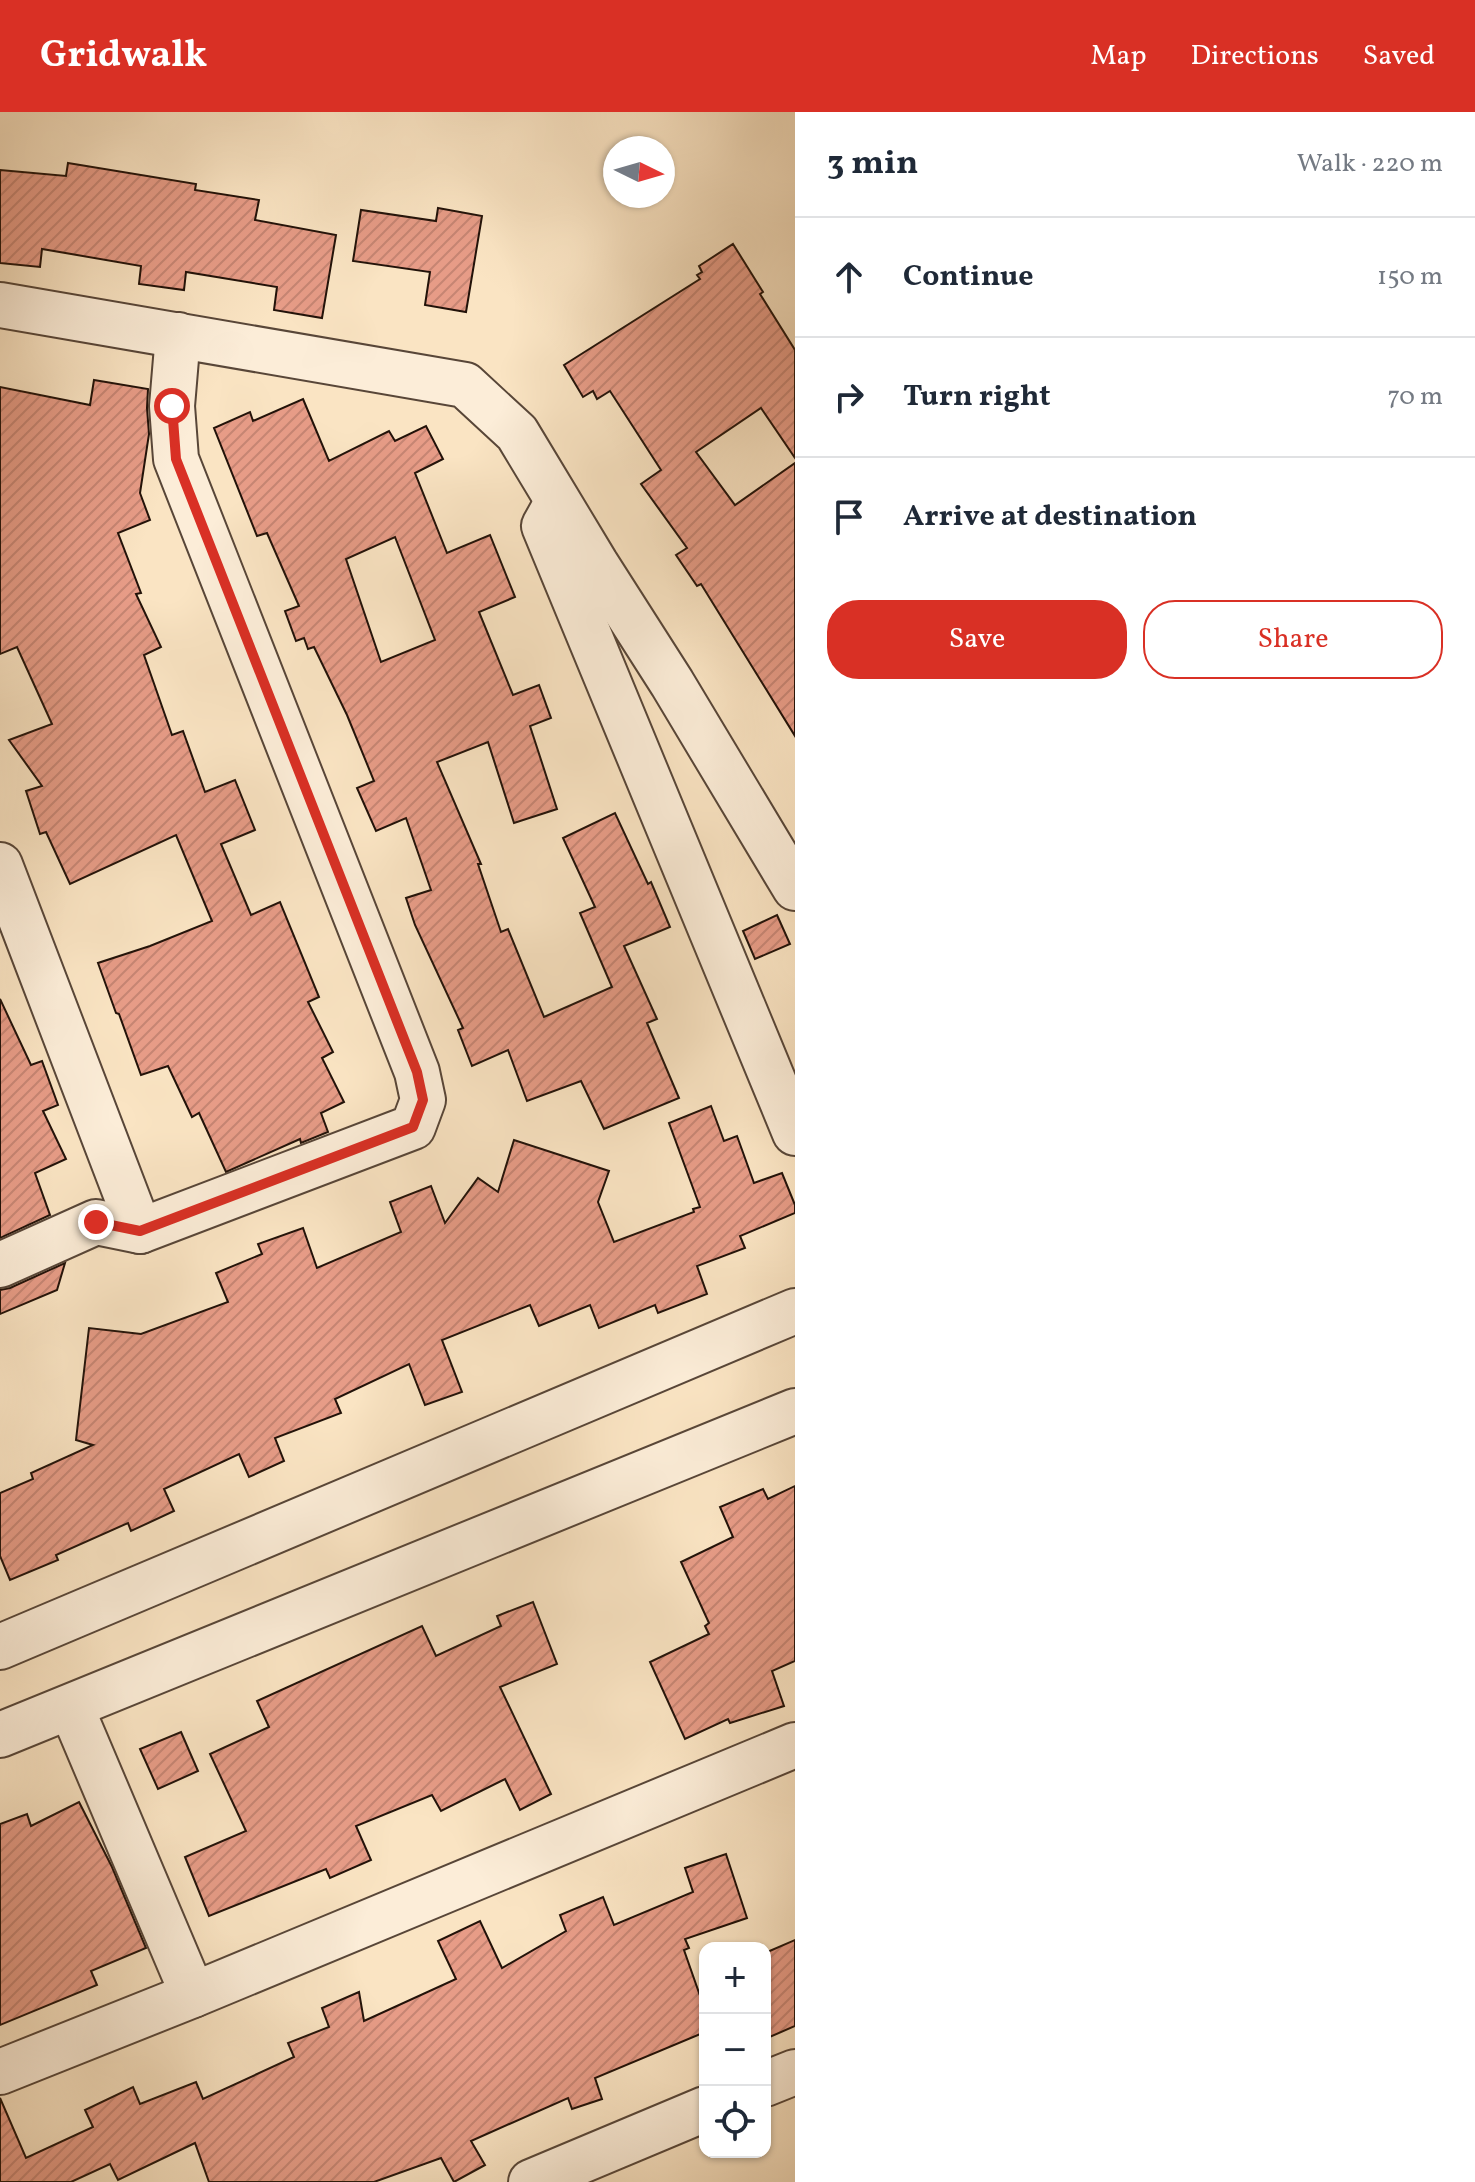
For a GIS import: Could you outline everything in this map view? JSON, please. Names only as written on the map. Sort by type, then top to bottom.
[{"type":"street","points":[[0,305],[465,385],[517,433],[795,888]]},
{"type":"street","points":[[0,1265],[96,1222],[140,1231],[413,1127],[423,1100],[417,1072],[176,459],[172,406],[178,335]]},
{"type":"street","points":[[558,500],[544,526],[795,1133]]},
{"type":"street","points":[[0,865],[140,1231]]},
{"type":"street","points":[[0,1647],[795,1311]]},
{"type":"street","points":[[0,1735],[795,1411]]},
{"type":"street","points":[[71,1707],[193,1995]]},
{"type":"street","points":[[0,2072],[795,1745]]},
{"type":"street","points":[[771,2082],[795,2072]]},
{"type":"street","points":[[531,2182],[699,2112]]},
{"type":"building","points":[[68,163],[196,184],[195,190],[259,200],[255,220],[336,235],[322,318],[274,310],[277,287],[186,272],[184,290],[139,284],[141,266],[42,249],[40,267],[0,263],[0,170],[66,176]]},
{"type":"building","points":[[438,208],[482,216],[466,312],[425,305],[430,272],[353,261],[361,210],[436,221]]},
{"type":"building","points":[[733,244],[795,350],[795,458],[761,408],[696,452],[735,505],[795,463],[795,736],[701,584],[697,586],[676,555],[687,548],[641,484],[661,470],[610,391],[597,399],[593,391],[583,397],[564,365],[700,279],[697,275],[702,272],[699,266]]},
{"type":"building","points":[[94,380],[148,389],[149,434],[140,493],[150,520],[118,533],[141,593],[136,594],[161,647],[144,655],[172,735],[183,731],[205,792],[235,780],[255,830],[221,844],[251,915],[280,902],[319,997],[308,1002],[333,1052],[322,1058],[344,1102],[321,1113],[328,1132],[301,1143],[300,1139],[226,1172],[199,1113],[192,1117],[168,1066],[141,1075],[98,963],[212,921],[176,835],[70,884],[46,832],[40,834],[26,791],[42,786],[9,740],[52,724],[17,647],[0,654],[0,387],[90,405]]},
{"type":"building","points":[[303,399],[329,461],[389,431],[395,441],[426,426],[443,459],[415,473],[447,553],[490,535],[515,597],[479,612],[513,695],[539,685],[551,718],[530,726],[557,809],[514,823],[488,742],[437,762],[481,864],[478,864],[501,932],[508,929],[544,1017],[612,987],[580,913],[595,907],[563,838],[615,813],[648,884],[651,882],[670,927],[624,946],[657,1019],[647,1023],[679,1098],[604,1129],[581,1081],[527,1101],[508,1050],[472,1066],[458,1030],[463,1028],[415,925],[406,898],[431,890],[406,818],[376,831],[357,788],[374,781],[314,647],[308,649],[304,638],[296,641],[285,611],[299,606],[267,533],[257,536],[214,428],[250,412],[253,421]],"holes":[[[395,537],[435,640],[381,662],[346,559]]]},
{"type":"building","points":[[777,915],[790,944],[755,959],[743,931]]},
{"type":"building","points":[[0,999],[31,1065],[42,1061],[58,1105],[43,1111],[66,1159],[35,1173],[50,1215],[0,1238]]},
{"type":"building","points":[[711,1106],[724,1141],[737,1136],[754,1183],[782,1173],[795,1205],[795,1213],[740,1236],[745,1248],[697,1266],[707,1294],[658,1313],[655,1305],[599,1328],[590,1305],[539,1326],[530,1305],[442,1340],[462,1392],[425,1405],[409,1364],[335,1399],[341,1413],[275,1438],[284,1461],[249,1477],[239,1454],[164,1489],[174,1511],[131,1531],[128,1523],[56,1555],[58,1560],[10,1580],[0,1556],[0,1493],[33,1479],[31,1473],[93,1445],[76,1440],[89,1328],[141,1334],[228,1302],[216,1273],[262,1254],[258,1244],[303,1228],[317,1268],[401,1232],[390,1202],[431,1186],[445,1223],[478,1178],[498,1192],[514,1140],[609,1171],[598,1202],[614,1242],[700,1207],[669,1123]]},
{"type":"building","points":[[65,1263],[57,1290],[0,1314],[0,1290]]},
{"type":"building","points":[[795,1486],[795,1661],[772,1671],[784,1706],[730,1723],[728,1719],[685,1739],[650,1662],[709,1634],[705,1626],[709,1623],[681,1562],[733,1537],[720,1507],[763,1489],[768,1499]]},
{"type":"building","points":[[533,1602],[557,1664],[500,1687],[551,1794],[520,1810],[505,1779],[441,1811],[432,1795],[356,1826],[371,1860],[330,1878],[326,1869],[209,1916],[185,1857],[246,1831],[210,1754],[269,1727],[257,1701],[422,1626],[436,1656],[501,1626],[497,1616]]},
{"type":"building","points":[[181,1732],[198,1771],[158,1789],[140,1749]]},
{"type":"building","points":[[79,1802],[112,1867],[146,1948],[91,1971],[97,1985],[0,2025],[0,1824],[27,1814],[31,1826]]},
{"type":"building","points":[[726,1854],[747,1918],[685,1939],[689,1948],[684,1950],[699,1993],[699,2035],[595,2078],[602,2099],[572,2109],[568,2098],[471,2141],[485,2165],[454,2182],[441,2158],[374,2182],[209,2182],[195,2143],[118,2180],[110,2164],[71,2182],[0,2182],[0,2098],[26,2158],[93,2127],[85,2110],[133,2087],[140,2104],[196,2082],[203,2099],[294,2057],[288,2043],[329,2027],[322,2008],[359,1992],[364,2021],[456,1979],[438,1941],[480,1921],[502,1968],[566,1931],[560,1915],[603,1897],[614,1925],[693,1892],[685,1868]]},
{"type":"building","points":[[795,1940],[795,2026],[771,2036],[771,2014],[771,1950]]},
{"type":"route","points":[[96,1222],[140,1231],[413,1127],[423,1100],[417,1072],[176,459],[172,406]]}]
